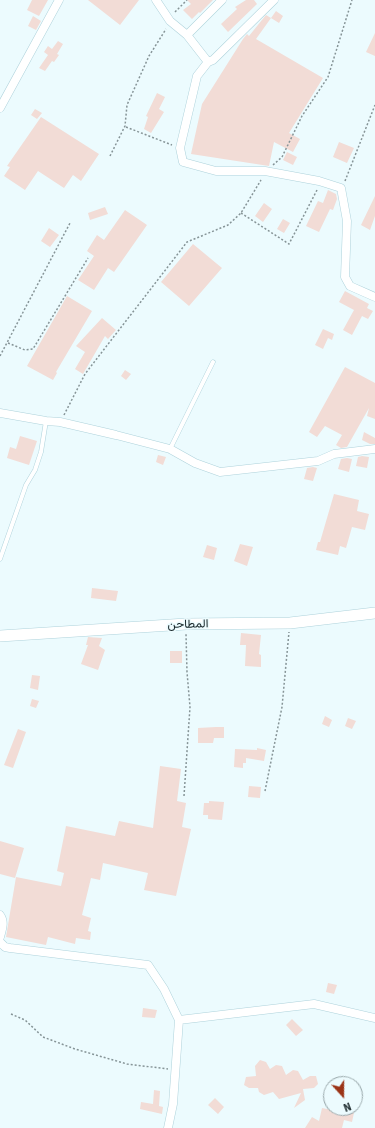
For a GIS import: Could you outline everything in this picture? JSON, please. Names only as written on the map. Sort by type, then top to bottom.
[{"type":"main road","name":"المطاحن","points":[[0,636],[186,624],[290,623],[375,613]]},
{"type":"street","points":[[0,108],[59,0]]},
{"type":"street","points":[[156,0],[170,19],[187,35],[208,62]]},
{"type":"street","points":[[187,35],[222,0]]},
{"type":"street","points":[[274,0],[213,60],[208,62],[197,76],[180,148],[182,162],[216,171],[265,171],[319,181],[341,188],[347,221],[345,277],[350,286],[375,297]]},
{"type":"street","points":[[0,413],[60,422],[170,449],[194,463],[220,472],[318,461],[334,454],[375,448]]},
{"type":"street","points":[[0,915],[3,920],[0,937]]},
{"type":"street","points":[[0,942],[5,947],[10,948],[148,965],[164,988],[179,1020],[173,1104],[168,1128]]},
{"type":"street","points":[[179,1020],[314,1004],[375,1018]]},
{"type":"lane","points":[[170,449],[213,362]]},
{"type":"lane","points":[[0,559],[26,485],[35,470],[41,452],[46,421]]},
{"type":"path","points":[[110,156],[125,126],[127,104],[150,56],[170,19],[187,0]]},
{"type":"path","points":[[60,422],[85,374],[187,242],[228,225],[241,213],[259,186],[265,171],[282,157],[302,116],[328,77],[352,0]]},
{"type":"path","points":[[341,188],[344,184],[375,105]]},
{"type":"path","points":[[125,126],[180,148]]},
{"type":"path","points":[[241,213],[289,244],[316,194],[319,181]]},
{"type":"path","points":[[0,356],[70,223]]},
{"type":"path","points":[[8,342],[25,350],[34,349],[88,258]]},
{"type":"path","points":[[265,791],[282,707],[290,623]]},
{"type":"path","points":[[184,796],[190,707],[186,672],[186,624]]},
{"type":"path","points":[[11,1014],[25,1020],[43,1037],[75,1049],[127,1064],[176,1070]]},
{"type":"building","points":[[32,0],[48,0],[39,16],[27,10]]},
{"type":"building","points":[[88,0],[139,0],[120,25]]},
{"type":"building","points":[[187,0],[213,0],[192,19],[183,10],[191,4]]},
{"type":"building","points":[[246,0],[254,0],[257,4],[228,32],[221,24],[237,9],[235,7]]},
{"type":"building","points":[[276,11],[283,16],[279,23],[271,18]]},
{"type":"building","points":[[266,15],[271,18],[256,39],[323,78],[289,133],[300,139],[293,152],[274,142],[269,166],[191,154],[202,104],[243,39],[247,34],[249,36]]},
{"type":"building","points":[[33,16],[41,21],[36,30],[28,26]]},
{"type":"building","points":[[375,33],[375,56],[366,52]]},
{"type":"building","points":[[58,41],[63,44],[57,54],[59,55],[54,62],[52,61],[45,71],[39,68],[48,55],[44,52],[48,46],[52,49]]},
{"type":"building","points":[[157,93],[165,97],[159,109],[164,112],[151,133],[144,129],[148,117],[146,116]]},
{"type":"building","points":[[35,109],[42,113],[37,119],[31,115]]},
{"type":"building","points":[[41,117],[99,154],[81,181],[73,175],[64,188],[38,171],[25,190],[4,176],[10,167],[7,166]]},
{"type":"building","points":[[339,142],[354,148],[347,163],[333,157]]},
{"type":"building","points":[[287,152],[297,157],[293,165],[283,160]]},
{"type":"building","points":[[328,190],[336,194],[337,199],[333,210],[330,209],[319,232],[306,226],[318,201],[323,203]]},
{"type":"building","points":[[375,196],[375,216],[370,230],[361,225]]},
{"type":"building","points":[[264,203],[272,209],[263,222],[255,216]]},
{"type":"building","points":[[105,207],[108,214],[90,220],[88,213]]},
{"type":"building","points":[[125,210],[147,225],[114,272],[108,268],[94,290],[78,280],[94,256],[87,251],[97,235],[104,240]]},
{"type":"building","points":[[283,219],[290,223],[284,233],[277,229]]},
{"type":"building","points":[[49,228],[59,235],[50,247],[41,241]]},
{"type":"building","points":[[193,244],[222,268],[189,306],[161,282]]},
{"type":"building","points":[[345,291],[369,304],[367,308],[373,311],[368,319],[362,316],[352,335],[343,330],[354,310],[339,302]]},
{"type":"building","points":[[67,296],[92,311],[56,372],[57,373],[53,380],[27,366]]},
{"type":"building","points":[[102,318],[116,330],[108,339],[105,336],[83,374],[75,369],[85,352],[76,346]]},
{"type":"building","points":[[323,329],[334,334],[332,340],[328,338],[323,349],[315,345]]},
{"type":"building","points":[[345,367],[375,383],[375,419],[367,416],[369,408],[347,447],[341,448],[336,445],[342,435],[325,426],[317,437],[309,432]]},
{"type":"building","points":[[125,370],[131,374],[126,380],[121,376]]},
{"type":"building","points":[[364,432],[375,438],[375,444],[370,444],[362,440]]},
{"type":"building","points":[[20,436],[37,441],[29,465],[7,458],[10,447],[16,449]]},
{"type":"building","points":[[158,455],[166,457],[163,465],[156,462]]},
{"type":"building","points":[[358,457],[369,457],[367,468],[356,466]]},
{"type":"building","points":[[341,459],[352,459],[349,472],[338,469]]},
{"type":"building","points":[[307,468],[317,468],[313,481],[304,479]]},
{"type":"building","points":[[334,494],[359,500],[357,511],[369,514],[365,530],[352,527],[346,548],[340,546],[338,555],[316,550],[318,542],[320,542]]},
{"type":"building","points":[[240,544],[253,547],[247,566],[234,561]]},
{"type":"building","points":[[207,545],[217,548],[214,560],[203,557]]},
{"type":"building","points":[[92,588],[118,591],[116,601],[91,598]]},
{"type":"building","points":[[241,633],[261,635],[259,654],[261,655],[261,667],[245,666],[246,645],[240,645]]},
{"type":"building","points":[[88,637],[102,638],[99,646],[105,650],[98,670],[81,664],[88,645],[86,645]]},
{"type":"building","points":[[170,651],[182,651],[182,663],[170,663]]},
{"type":"building","points":[[32,675],[40,676],[38,690],[30,688]]},
{"type":"building","points":[[32,699],[39,701],[36,708],[30,706]]},
{"type":"building","points":[[325,716],[332,720],[329,727],[322,724]]},
{"type":"building","points":[[348,718],[356,721],[352,729],[345,726]]},
{"type":"building","points":[[224,727],[224,738],[214,738],[213,743],[198,743],[198,728]]},
{"type":"building","points":[[18,729],[26,732],[13,768],[4,765]]},
{"type":"building","points":[[257,748],[266,750],[264,761],[246,758],[246,763],[243,763],[243,768],[234,767],[235,749],[257,750]]},
{"type":"building","points":[[160,766],[181,769],[177,801],[186,803],[182,827],[191,829],[176,896],[144,890],[148,873],[103,863],[100,880],[91,878],[82,915],[91,918],[88,931],[91,932],[90,940],[76,938],[75,944],[48,937],[46,945],[6,937],[16,877],[61,886],[64,873],[57,871],[66,826],[115,836],[119,821],[153,828]]},
{"type":"building","points":[[249,786],[261,787],[260,798],[248,797]]},
{"type":"building","points":[[209,801],[224,802],[222,820],[208,819],[208,815],[203,815],[204,803],[209,803]]},
{"type":"building","points":[[0,841],[24,848],[15,878],[0,874]]},
{"type":"building","points":[[328,983],[337,985],[334,994],[326,992]]},
{"type":"building","points":[[143,1008],[157,1010],[155,1018],[142,1017]]},
{"type":"building","points":[[292,1019],[303,1030],[296,1036],[286,1025]]},
{"type":"building","points":[[260,1060],[266,1062],[270,1069],[276,1065],[282,1066],[286,1075],[293,1070],[298,1071],[303,1080],[310,1076],[316,1076],[318,1084],[314,1088],[303,1089],[305,1100],[294,1108],[301,1093],[279,1099],[273,1092],[264,1095],[259,1092],[258,1088],[249,1088],[244,1085],[246,1077],[256,1076],[255,1066]]},
{"type":"building","points":[[154,1090],[160,1091],[159,1106],[163,1107],[162,1114],[140,1109],[141,1102],[153,1104]]},
{"type":"building","points":[[215,1098],[224,1107],[218,1114],[208,1105]]},
{"type":"building","points":[[322,1108],[323,1116],[353,1116],[352,1122],[344,1120],[342,1128],[305,1128],[312,1117],[319,1121]]}]
